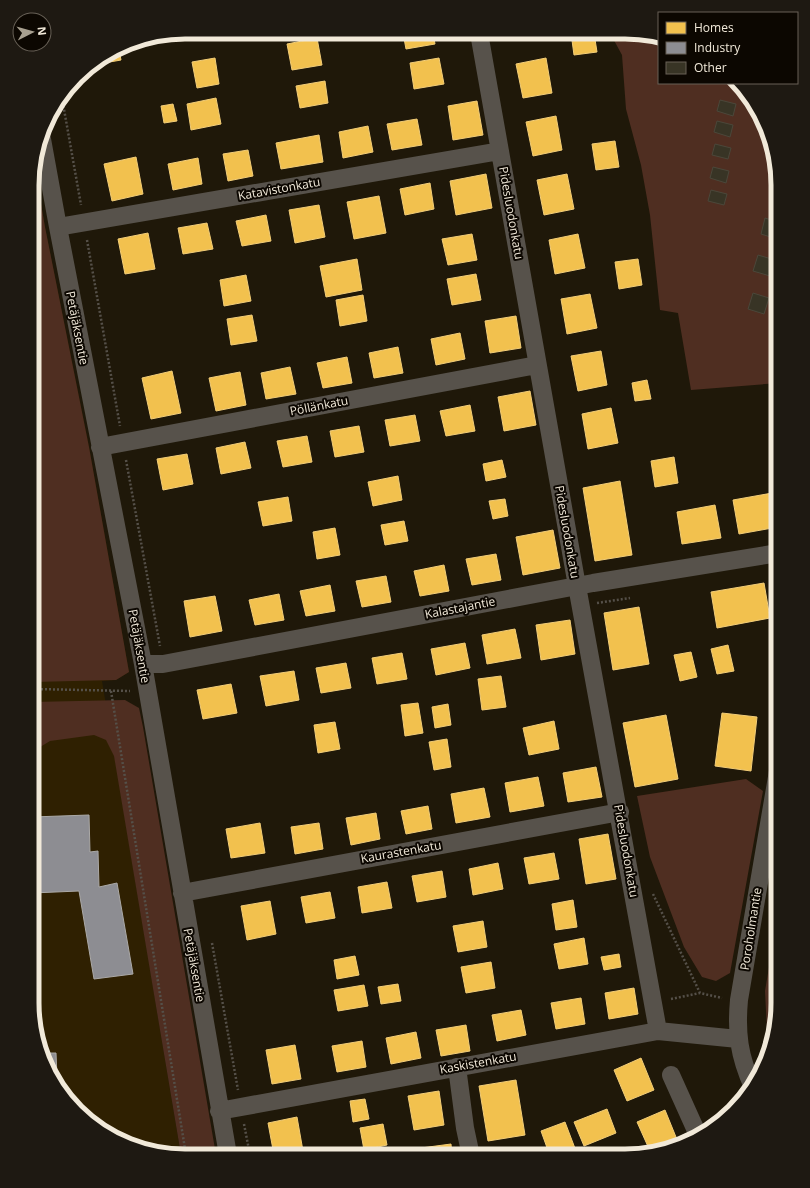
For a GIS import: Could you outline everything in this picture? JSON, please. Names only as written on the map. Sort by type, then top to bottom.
[{"type":"street","name":"Pidesluodonkatu","points":[[480,39],[537,365],[620,812],[658,1031]]},
{"type":"street","name":"Petäjäksentie","points":[[44,149],[143,664],[227,1149]]},
{"type":"street","name":"Katavistonkatu","points":[[58,228],[500,151]]},
{"type":"street","name":"Pöllänkatu","points":[[100,447],[537,365]]},
{"type":"street","name":"Kalastajantie","points":[[143,664],[164,664],[577,586],[771,554]]},
{"type":"street","name":"Kaurastenkatu","points":[[182,893],[620,812]]},
{"type":"street","name":"Poroholmantie","points":[[750,1078],[742,1058],[738,1039],[739,1000],[771,812]]},
{"type":"street","name":"Kaskistenkatu","points":[[219,1111],[658,1031],[738,1039]]},
{"type":"street","points":[[457,1067],[465,1128],[470,1149]]},
{"type":"street","points":[[671,1074],[696,1130]]},
{"type":"path","points":[[63,105],[164,664]]},
{"type":"path","points":[[39,689],[147,691]]},
{"type":"path","points":[[111,691],[185,1149]]},
{"type":"path","points":[[652,888],[676,946],[700,992],[739,1000]]},
{"type":"shaded area","points":[[613,39],[634,39],[658,43],[658,84],[730,84],[741,96],[760,129],[766,148],[771,176],[771,384],[691,390],[678,313],[660,310],[650,215],[641,165],[626,109],[622,55]]},
{"type":"shaded area","points":[[39,192],[89,447],[129,672],[116,680],[102,681],[180,1149],[166,1148],[129,1138],[96,1119],[89,1113],[69,1092],[54,1067],[47,1050],[40,1022]]},
{"type":"shaded area","points":[[39,192],[89,447],[129,672],[116,680],[39,682]]},
{"type":"shaded area","points":[[125,700],[139,708],[215,1149],[180,1149],[114,756],[106,740],[94,735],[50,741],[39,748],[39,702]]},
{"type":"shaded area","points":[[746,779],[763,791],[730,973],[716,981],[702,977],[684,947],[650,857],[637,796]]},
{"type":"shaded area","points":[[771,955],[771,1012],[767,1034],[767,1031],[765,991]]},
{"type":"building: Homes","points":[[317,39],[322,65],[292,70],[287,44]]},
{"type":"building: Homes","points":[[404,39],[434,39],[435,44],[406,49]]},
{"type":"building: Homes","points":[[572,39],[595,39],[597,52],[574,55]]},
{"type":"building: Homes","points":[[120,55],[121,60],[106,63]]},
{"type":"building: Homes","points":[[215,58],[219,84],[197,88],[192,62]]},
{"type":"building: Homes","points":[[439,58],[444,84],[414,89],[410,63]]},
{"type":"building: Homes","points":[[546,58],[552,93],[523,98],[516,64]]},
{"type":"building: Homes","points":[[325,81],[328,103],[300,108],[296,86]]},
{"type":"building: Homes","points":[[216,98],[221,124],[191,130],[187,104]]},
{"type":"building: Homes","points":[[477,101],[483,135],[453,140],[448,106]]},
{"type":"building: Homes","points":[[173,104],[177,121],[164,123],[161,106]]},
{"type":"building: Homes","points":[[556,116],[562,150],[533,156],[526,122]]},
{"type":"building: Homes","points":[[417,119],[422,145],[392,150],[387,124]]},
{"type":"building: Homes","points":[[368,126],[373,152],[343,158],[339,132]]},
{"type":"building: Homes","points":[[319,135],[323,162],[281,169],[276,143]]},
{"type":"building: Homes","points":[[615,141],[619,167],[596,170],[592,144]]},
{"type":"building: Homes","points":[[248,150],[253,176],[228,181],[223,154]]},
{"type":"building: Homes","points":[[136,157],[143,194],[112,201],[104,164]]},
{"type":"building: Homes","points":[[198,158],[202,184],[173,190],[168,164]]},
{"type":"building: Homes","points":[[486,174],[492,208],[456,215],[450,181]]},
{"type":"building: Homes","points":[[567,174],[574,209],[544,215],[537,180]]},
{"type":"building: Homes","points":[[430,183],[434,209],[405,215],[400,189]]},
{"type":"building: Homes","points":[[379,196],[386,233],[354,239],[347,202]]},
{"type":"building: Homes","points":[[319,205],[325,237],[295,243],[289,210]]},
{"type":"building: Homes","points":[[266,215],[271,241],[242,246],[236,221]]},
{"type":"building: Homes","points":[[207,223],[213,249],[183,254],[178,228]]},
{"type":"building: Homes","points":[[148,233],[155,269],[125,274],[118,239]]},
{"type":"building: Homes","points":[[472,234],[477,260],[448,265],[442,239]]},
{"type":"building: Homes","points":[[578,234],[585,268],[555,274],[549,240]]},
{"type":"building: Homes","points":[[357,259],[362,290],[326,297],[320,266]]},
{"type":"building: Homes","points":[[638,259],[642,285],[619,289],[615,262]]},
{"type":"building: Homes","points":[[476,274],[481,300],[452,305],[447,279]]},
{"type":"building: Homes","points":[[246,275],[251,301],[224,306],[220,280]]},
{"type":"building: Homes","points":[[590,294],[597,328],[567,334],[561,299]]},
{"type":"building: Homes","points":[[363,295],[367,321],[340,326],[336,300]]},
{"type":"building: Homes","points":[[252,315],[257,341],[231,345],[227,319]]},
{"type":"building: Homes","points":[[516,316],[521,348],[490,353],[485,321]]},
{"type":"building: Homes","points":[[460,333],[465,359],[436,365],[431,339]]},
{"type":"building: Homes","points":[[398,347],[403,373],[374,378],[369,353]]},
{"type":"building: Homes","points":[[601,351],[607,385],[578,391],[571,356]]},
{"type":"building: Homes","points":[[347,357],[352,383],[323,388],[317,363]]},
{"type":"building: Homes","points":[[290,367],[296,394],[266,399],[261,373]]},
{"type":"building: Homes","points":[[172,371],[181,413],[151,419],[142,378]]},
{"type":"building: Homes","points":[[240,372],[246,405],[216,411],[209,378]]},
{"type":"building: Homes","points":[[647,380],[651,399],[635,401],[632,383]]},
{"type":"building: Homes","points":[[530,391],[536,425],[504,431],[498,397]]},
{"type":"building: Homes","points":[[470,405],[475,431],[446,436],[440,411]]},
{"type":"building: Homes","points":[[611,408],[618,443],[588,449],[582,414]]},
{"type":"building: Homes","points":[[415,415],[420,441],[390,446],[385,420]]},
{"type":"building: Homes","points":[[359,426],[364,452],[335,457],[330,431]]},
{"type":"building: Homes","points":[[307,436],[312,462],[283,467],[277,441]]},
{"type":"building: Homes","points":[[245,442],[251,468],[221,474],[216,448]]},
{"type":"building: Homes","points":[[187,454],[193,484],[163,490],[157,459]]},
{"type":"building: Homes","points":[[674,457],[678,483],[655,487],[651,461]]},
{"type":"building: Homes","points":[[502,460],[506,477],[486,481],[483,464]]},
{"type":"building: Homes","points":[[398,476],[402,500],[373,506],[368,482]]},
{"type":"building: Homes","points":[[620,481],[632,555],[595,561],[583,488]]},
{"type":"building: Homes","points":[[771,493],[771,528],[739,534],[733,500]]},
{"type":"building: Homes","points":[[288,497],[292,521],[263,526],[258,502]]},
{"type":"building: Homes","points":[[505,499],[508,516],[493,519],[489,501]]},
{"type":"building: Homes","points":[[715,505],[721,538],[682,544],[677,512]]},
{"type":"building: Homes","points":[[404,521],[408,541],[385,545],[381,525]]},
{"type":"building: Homes","points":[[335,528],[340,555],[317,559],[313,532]]},
{"type":"building: Homes","points":[[553,530],[560,568],[523,575],[516,537]]},
{"type":"building: Homes","points":[[496,554],[501,580],[472,585],[466,559]]},
{"type":"building: Homes","points":[[444,565],[449,591],[420,596],[414,571]]},
{"type":"building: Homes","points":[[386,576],[391,602],[362,607],[356,581]]},
{"type":"building: Homes","points":[[764,583],[770,618],[717,628],[711,592]]},
{"type":"building: Homes","points":[[330,585],[335,611],[306,616],[300,591]]},
{"type":"building: Homes","points":[[279,594],[284,620],[255,625],[249,600]]},
{"type":"building: Homes","points":[[215,596],[222,631],[190,637],[184,601]]},
{"type":"building: Homes","points":[[639,607],[649,664],[613,670],[604,613]]},
{"type":"building: Homes","points":[[570,620],[575,654],[541,660],[536,625]]},
{"type":"building: Homes","points":[[515,629],[521,658],[487,664],[482,635]]},
{"type":"building: Homes","points":[[465,643],[470,668],[436,675],[431,649]]},
{"type":"building: Homes","points":[[728,645],[734,671],[717,674],[711,649]]},
{"type":"building: Homes","points":[[691,652],[697,677],[680,681],[674,655]]},
{"type":"building: Homes","points":[[402,653],[407,679],[377,684],[372,658]]},
{"type":"building: Homes","points":[[346,663],[351,688],[321,693],[316,668]]},
{"type":"building: Homes","points":[[294,671],[299,700],[266,706],[260,676]]},
{"type":"building: Homes","points":[[501,676],[506,707],[482,710],[478,679]]},
{"type":"building: Homes","points":[[231,684],[237,713],[203,719],[197,690]]},
{"type":"building: Homes","points":[[418,703],[423,733],[405,736],[401,705]]},
{"type":"building: Homes","points":[[448,704],[451,725],[435,728],[432,707]]},
{"type":"building: Homes","points":[[722,713],[757,717],[751,771],[715,766]]},
{"type":"building: Homes","points":[[666,715],[678,779],[635,787],[623,723]]},
{"type":"building: Homes","points":[[554,721],[559,749],[529,755],[523,728]]},
{"type":"building: Homes","points":[[335,722],[340,749],[318,753],[314,725]]},
{"type":"building: Homes","points":[[447,739],[451,767],[434,770],[429,742]]},
{"type":"building: Homes","points":[[596,767],[602,797],[568,802],[563,773]]},
{"type":"building: Homes","points":[[538,777],[544,806],[510,812],[505,783]]},
{"type":"building: Homes","points":[[484,788],[490,817],[456,823],[451,794]]},
{"type":"building: Homes","points":[[428,806],[432,829],[406,834],[401,811]]},
{"type":"building: Homes","points":[[376,813],[380,839],[351,845],[346,818]]},
{"type":"building: Homes","points":[[260,823],[265,853],[231,858],[226,829]]},
{"type":"building: Homes","points":[[319,823],[323,849],[295,854],[291,827]]},
{"type":"building: Homes","points":[[608,834],[616,879],[586,884],[579,839]]},
{"type":"building: Homes","points":[[554,853],[559,879],[529,884],[524,858]]},
{"type":"building: Homes","points":[[498,863],[503,889],[473,895],[469,869]]},
{"type":"building: Homes","points":[[442,871],[446,897],[417,902],[412,876]]},
{"type":"building: Homes","points":[[387,882],[392,908],[362,913],[358,887]]},
{"type":"building: Homes","points":[[330,892],[335,918],[306,923],[301,897]]},
{"type":"building: Homes","points":[[573,900],[577,927],[556,930],[552,904]]},
{"type":"building: Homes","points":[[270,901],[276,934],[247,940],[241,906]]},
{"type":"building: Homes","points":[[483,921],[487,947],[458,952],[453,926]]},
{"type":"building: Homes","points":[[584,938],[588,964],[559,969],[554,944]]},
{"type":"building: Homes","points":[[619,954],[621,967],[604,970],[601,957]]},
{"type":"building: Homes","points":[[355,956],[359,975],[337,979],[334,960]]},
{"type":"building: Homes","points":[[491,962],[495,988],[466,993],[461,967]]},
{"type":"building: Homes","points":[[398,984],[401,1001],[381,1004],[378,987]]},
{"type":"building: Homes","points":[[364,985],[368,1006],[338,1011],[334,990]]},
{"type":"building: Homes","points":[[634,988],[638,1014],[609,1019],[605,993]]},
{"type":"building: Homes","points":[[581,998],[585,1024],[556,1029],[551,1003]]},
{"type":"building: Homes","points":[[521,1010],[526,1035],[497,1041],[492,1015]]},
{"type":"building: Homes","points":[[466,1025],[470,1051],[441,1056],[436,1030]]},
{"type":"building: Homes","points":[[416,1032],[421,1058],[391,1064],[386,1038]]},
{"type":"building: Homes","points":[[362,1041],[366,1067],[337,1072],[332,1046]]},
{"type":"building: Homes","points":[[295,1045],[301,1079],[272,1084],[266,1050]]},
{"type":"building: Homes","points":[[641,1058],[654,1090],[627,1101],[614,1070]]},
{"type":"building: Homes","points":[[516,1080],[525,1135],[488,1141],[479,1086]]},
{"type":"building: Homes","points":[[439,1091],[444,1125],[414,1130],[408,1096]]},
{"type":"building: Homes","points":[[365,1099],[369,1119],[353,1122],[350,1101]]},
{"type":"building: Homes","points":[[607,1109],[616,1133],[584,1146],[574,1122]]},
{"type":"building: Homes","points":[[665,1110],[677,1139],[648,1147],[637,1122]]},
{"type":"building: Homes","points":[[297,1117],[303,1149],[273,1149],[268,1123]]},
{"type":"building: Homes","points":[[565,1122],[575,1149],[547,1149],[541,1131]]},
{"type":"building: Homes","points":[[383,1124],[387,1145],[364,1149],[360,1128]]},
{"type":"building: Homes","points":[[451,1144],[451,1149],[421,1149]]},
{"type":"building: Industry","points":[[89,815],[90,852],[98,851],[99,887],[117,883],[133,974],[94,979],[79,891],[39,893],[39,817]]},
{"type":"building: Industry","points":[[48,1053],[56,1053],[57,1072]]},
{"type":"building: Other","points":[[720,100],[736,104],[733,116],[717,111]]},
{"type":"building: Other","points":[[717,121],[733,125],[730,137],[714,132]]},
{"type":"building: Other","points":[[715,144],[731,148],[728,159],[712,155]]},
{"type":"building: Other","points":[[713,167],[729,171],[726,183],[710,178]]},
{"type":"building: Other","points":[[711,190],[727,194],[724,205],[708,201]]},
{"type":"building: Other","points":[[765,218],[771,220],[771,237],[761,234]]},
{"type":"building: Other","points":[[758,255],[771,259],[770,276],[753,271]]},
{"type":"building: Other","points":[[753,293],[769,298],[764,314],[748,309]]}]
